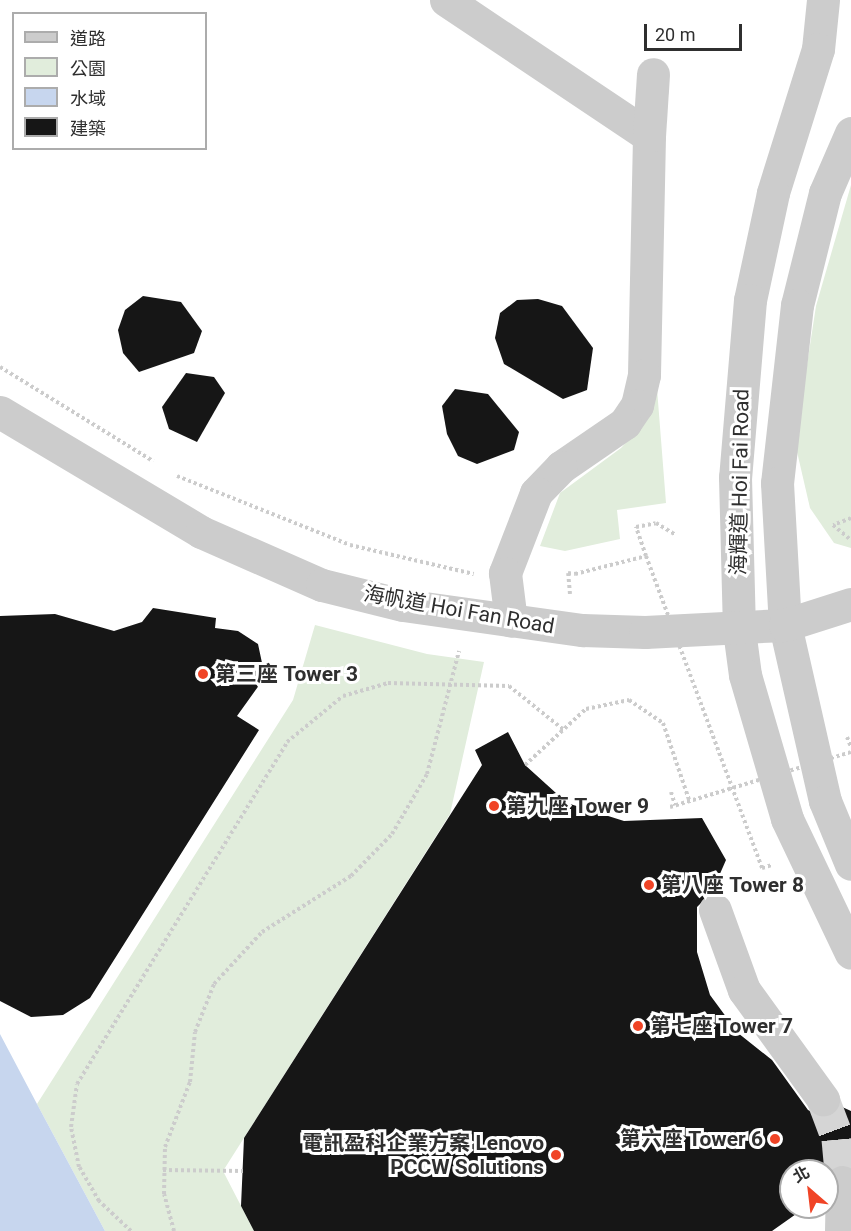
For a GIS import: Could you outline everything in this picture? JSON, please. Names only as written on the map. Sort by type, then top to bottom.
[{"type":"street","points":[[446,0],[650,136]]},
{"type":"street","name":"海輝道 Hoi Fai Road","points":[[823,0],[815,60],[773,193],[750,300],[736,466],[739,630],[745,675],[787,819],[851,953]]},
{"type":"street","points":[[511,621],[506,573],[536,493],[561,467],[625,423],[637,405],[644,375],[653,74]]},
{"type":"street","name":"海輝道 Hoi Fai Road","points":[[851,134],[814,234],[784,394],[777,483],[785,625],[825,801],[851,864]]},
{"type":"street","name":"海帆道 Hoi Fan Road","points":[[0,412],[201,532],[322,585],[403,605],[582,630],[739,630],[785,625],[851,604]]},
{"type":"street","points":[[715,910],[744,990],[823,1099]]},
{"type":"street","points":[[841,1231],[842,1182]]},
{"type":"path","points":[[0,367],[158,464]]},
{"type":"path","points":[[168,470],[279,521],[350,545],[478,575],[491,569],[506,573]]},
{"type":"path","points":[[851,518],[833,525],[851,540]]},
{"type":"path","points":[[676,535],[656,523],[636,527],[730,787],[762,868]]},
{"type":"path","points":[[564,593],[573,594],[568,573],[575,574],[646,556]]},
{"type":"path","points":[[174,1231],[163,1170],[170,1124],[190,1082],[195,1032],[214,984],[262,932],[351,876],[392,834],[427,774],[459,651]]},
{"type":"path","points":[[131,1231],[99,1201],[79,1167],[70,1127],[86,1064],[303,724],[365,688],[452,684],[509,686],[564,730]]},
{"type":"path","points":[[525,765],[600,702],[642,705],[663,723],[689,800]]},
{"type":"path","points":[[670,807],[851,752]]},
{"type":"path","points":[[671,792],[675,805]]},
{"type":"path","points":[[163,1170],[243,1171]]},
{"type":"green space","points":[[851,185],[851,548],[834,543],[810,508],[795,443],[816,306]]},
{"type":"green space","points":[[656,376],[666,503],[617,510],[620,539],[565,551],[540,546],[560,493],[621,448],[645,422]]},
{"type":"green space","points":[[315,625],[427,654],[484,662],[450,814],[223,1171],[254,1231],[105,1231],[37,1104],[293,700]]},
{"type":"water","points":[[0,1034],[37,1104],[105,1231],[0,1231]]},
{"type":"building","points":[[143,296],[181,302],[202,331],[194,353],[139,372],[123,353],[118,330],[125,310]]},
{"type":"building","points":[[538,299],[562,306],[593,348],[587,390],[563,399],[504,364],[495,338],[500,313],[517,300]]},
{"type":"building","points":[[186,373],[214,377],[225,393],[197,442],[169,429],[162,407]]},
{"type":"building","points":[[455,389],[488,394],[519,432],[514,450],[477,464],[458,456],[447,434],[442,406]]},
{"type":"building","points":[[153,608],[216,618],[215,628],[238,631],[258,644],[265,677],[237,716],[259,730],[90,998],[63,1015],[31,1017],[0,1001],[0,616],[55,614],[114,631],[142,622]]},
{"type":"building","points":[[508,732],[525,765],[567,803],[624,821],[702,818],[726,860],[712,892],[697,907],[697,952],[710,995],[738,1033],[772,1060],[808,1110],[824,1118],[840,1106],[851,1111],[851,1166],[839,1167],[839,1159],[779,1159],[779,1219],[789,1219],[772,1231],[254,1231],[241,1206],[244,1138],[482,765],[475,750]]},
{"type":"tunnel","points":[[823,1099],[838,1139],[842,1182]]},
{"type":"place","name":"第三座 Tower 3","points":[[203,674]]},
{"type":"place","name":"第九座 Tower 9","points":[[494,806]]},
{"type":"place","name":"第八座 Tower 8","points":[[649,885]]},
{"type":"place","name":"第七座 Tower 7","points":[[638,1026]]},
{"type":"place","name":"第六座 Tower 6","points":[[775,1139]]},
{"type":"place","name":"電訊盈科企業方案 Lenovo PCCW Solutions","points":[[556,1155]]}]
